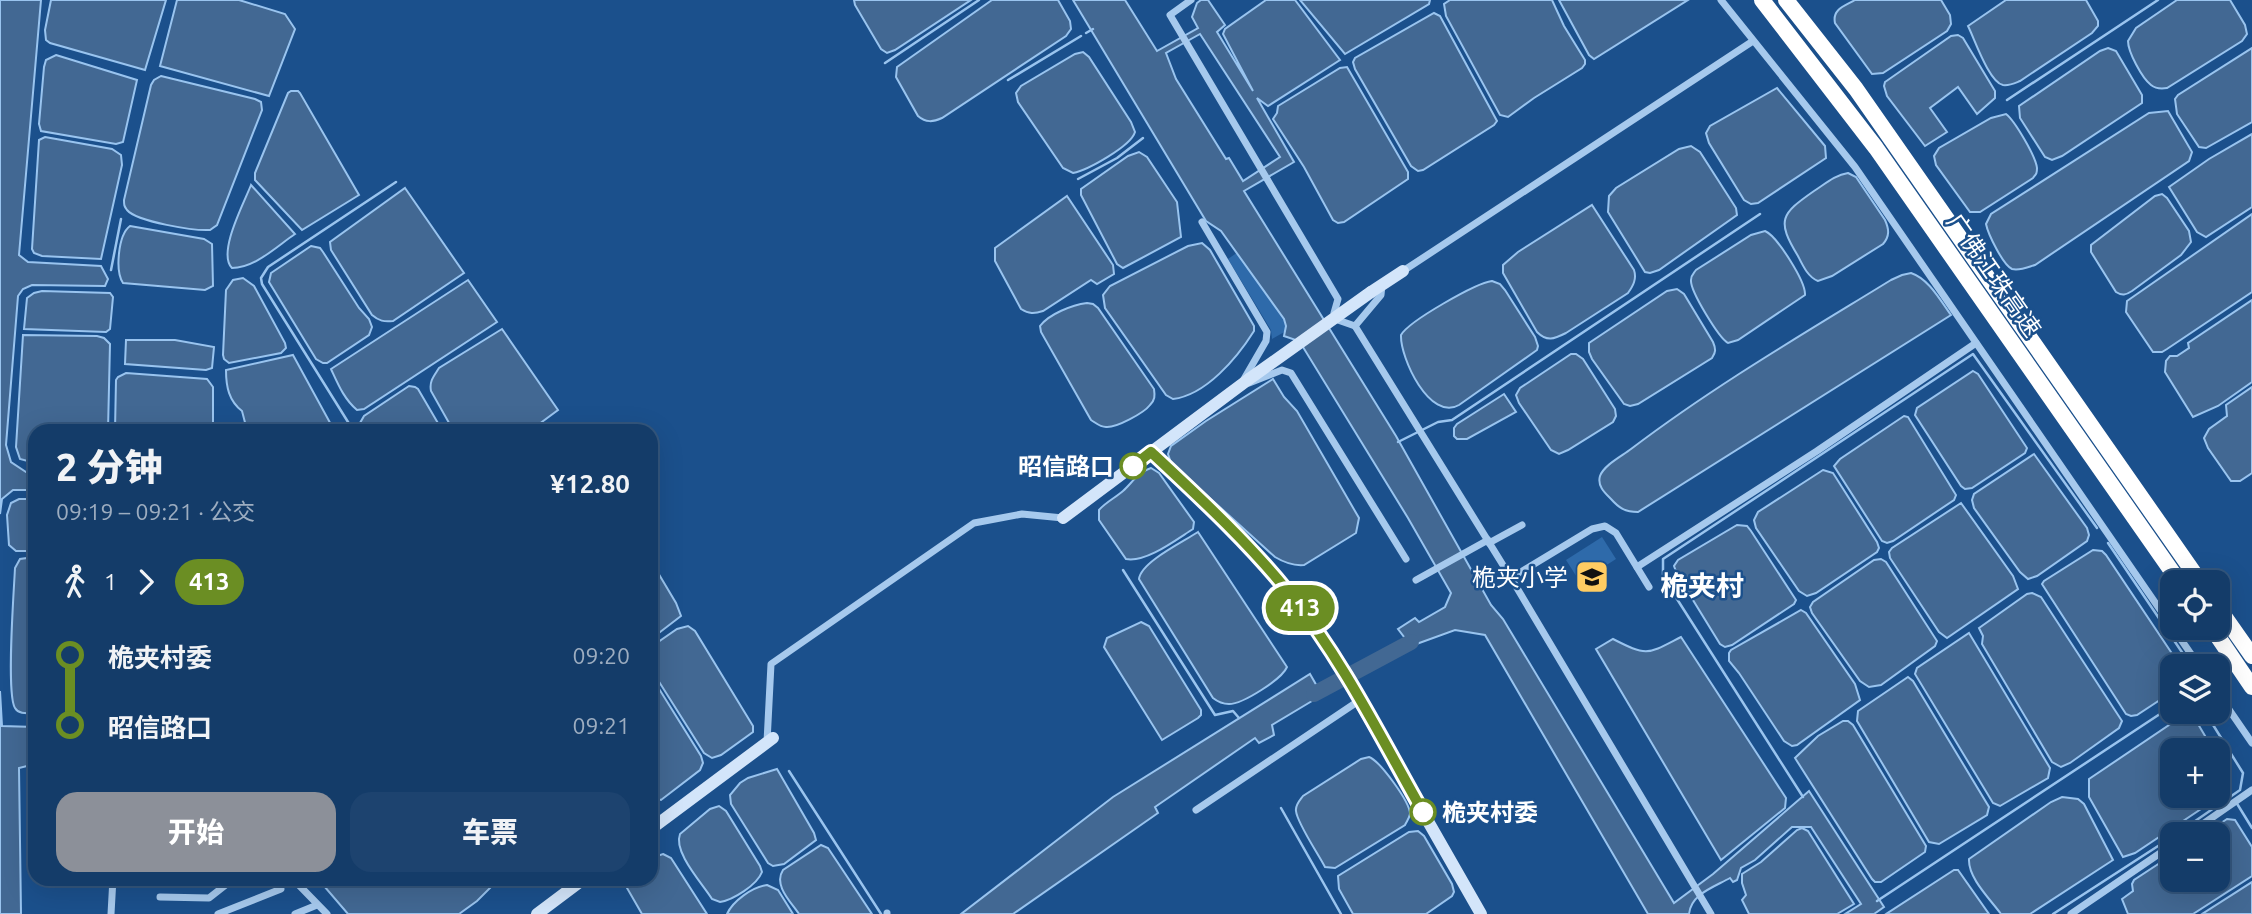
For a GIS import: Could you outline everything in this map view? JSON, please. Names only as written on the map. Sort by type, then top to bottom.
[{"type":"highway","name":"广佛江珠高速","points":[[1762,0],[1876,148],[2171,570]]},
{"type":"highway","name":"广佛江珠高速","points":[[1786,0],[1864,100],[2192,570]]},
{"type":"highway","points":[[2230,625],[2252,656]]},
{"type":"highway","points":[[2219,640],[2252,687]]},
{"type":"street","points":[[1191,0],[1170,15],[1338,299],[1335,319],[1354,326],[1511,578],[1711,914]]},
{"type":"street","points":[[1721,0],[1855,167],[2160,610]]},
{"type":"street","points":[[658,824],[770,741],[771,664],[974,523],[1022,514],[1063,518],[1245,381],[1403,271],[1753,41]]},
{"type":"street","points":[[1202,222],[1267,332],[1266,341],[1245,381]]},
{"type":"street","points":[[1354,326],[1381,295],[1377,289]]},
{"type":"street","points":[[1637,567],[1817,451],[1976,343]]},
{"type":"street","points":[[1245,381],[1253,383],[1282,370],[1291,373],[1406,559]]},
{"type":"street","points":[[1151,452],[1269,569],[1329,648],[1481,914]]},
{"type":"street","points":[[1416,580],[1522,525]]},
{"type":"street","points":[[1511,578],[1598,527],[1605,526],[1616,533],[1649,587]]},
{"type":"street","points":[[1196,810],[1360,700]]},
{"type":"street","points":[[2230,711],[2252,743]]},
{"type":"street","points":[[2206,822],[2252,790]]},
{"type":"street","points":[[2071,914],[2160,853]]},
{"type":"street","points":[[111,914],[113,886]]},
{"type":"street","points":[[160,897],[209,898],[224,886]]},
{"type":"street","points":[[209,898],[217,914],[281,890],[280,886]]},
{"type":"street","points":[[298,886],[327,914]]},
{"type":"street","points":[[537,914],[574,886]]},
{"type":"street","points":[[295,914],[317,905]]},
{"type":"shaded area","points":[[0,0],[41,0],[19,255],[28,262],[101,266],[108,279],[105,286],[32,285],[23,289],[18,296],[6,445],[11,462],[28,472],[28,490],[13,490],[2,499],[0,514]]},
{"type":"shaded area","points":[[51,0],[166,0],[145,70],[50,43],[46,40],[45,30]]},
{"type":"shaded area","points":[[177,0],[239,0],[285,14],[295,29],[269,96],[160,66]]},
{"type":"shaded area","points":[[854,0],[971,0],[887,53],[881,49]]},
{"type":"shaded area","points":[[992,0],[1058,0],[1070,21],[1071,29],[1066,36],[942,118],[924,120],[918,116],[896,77],[897,67]]},
{"type":"shaded area","points":[[1073,0],[1125,0],[1157,51],[1198,28],[1192,17],[1197,3],[1208,0],[1225,25],[1217,32],[1253,91],[1223,34],[1225,29],[1266,0],[1295,0],[1340,60],[1268,106],[1257,98],[1294,162],[1244,191],[1396,436],[1491,605],[1503,619],[1674,903],[1713,874],[1809,791],[1884,907],[1874,914],[1845,914],[1861,904],[1811,827],[1792,827],[1755,860],[1741,868],[1737,880],[1733,882],[1730,878],[1699,896],[1689,914],[1648,914],[1485,635],[1455,630],[1411,646],[1398,629],[1415,618],[1419,622],[1445,607],[1451,593],[1303,347],[1296,340],[1284,336],[1284,319],[1221,231],[1206,221]],"holes":[[[1200,34],[1280,157],[1243,181],[1229,158],[1226,159],[1176,79],[1166,53]]]},
{"type":"shaded area","points":[[1300,0],[1430,0],[1429,4],[1345,54]]},
{"type":"shaded area","points":[[1450,0],[1552,0],[1585,64],[1508,117],[1500,115],[1446,16],[1444,4]]},
{"type":"shaded area","points":[[1559,0],[1688,0],[1594,59],[1589,55]]},
{"type":"shaded area","points":[[1855,0],[1941,0],[1950,15],[1951,24],[1947,31],[1883,73],[1872,74],[1835,23],[1837,11]]},
{"type":"shaded area","points":[[2006,0],[2086,0],[2098,26],[2092,33],[2020,81],[2003,85],[1988,69],[1968,26]]},
{"type":"shaded area","points":[[2177,0],[2230,0],[2245,25],[2247,34],[2242,41],[2167,88],[2161,89],[2147,82],[2130,52],[2128,41],[2136,28]]},
{"type":"shaded area","points":[[1434,13],[1440,16],[1497,121],[1418,171],[1411,166],[1353,62],[1355,58]]},
{"type":"shaded area","points":[[1958,35],[1963,38],[1995,91],[1995,98],[1977,114],[1958,87],[1930,108],[1947,132],[1925,146],[1887,96],[1885,82],[1951,36]]},
{"type":"shaded area","points":[[2108,48],[2116,51],[2142,95],[2142,103],[2062,156],[2052,160],[2045,157],[2020,118],[2019,106]]},
{"type":"shaded area","points":[[2252,48],[2252,122],[2206,148],[2199,147],[2177,114],[2175,99]]},
{"type":"shaded area","points":[[1083,52],[1089,57],[1135,132],[1126,144],[1108,157],[1073,173],[1063,168],[1018,102],[1016,93],[1021,86]]},
{"type":"shaded area","points":[[56,55],[137,80],[123,142],[116,144],[41,131],[39,124],[44,67],[46,60]]},
{"type":"shaded area","points":[[1347,67],[1408,172],[1408,179],[1344,222],[1338,223],[1333,220],[1304,167],[1273,119],[1278,106],[1340,68]]},
{"type":"shaded area","points":[[161,76],[261,102],[262,110],[217,225],[210,230],[154,222],[133,214],[124,205],[151,85]]},
{"type":"shaded area","points":[[1777,88],[1825,146],[1826,158],[1758,203],[1751,204],[1744,200],[1709,143],[1706,133],[1710,126]]},
{"type":"shaded area","points":[[291,91],[300,93],[359,195],[302,230],[255,180],[255,173]]},
{"type":"shaded area","points":[[2168,111],[2192,152],[2189,161],[2035,265],[2018,270],[2012,269],[2004,262],[1987,229],[1986,224],[1991,214],[2149,113]]},
{"type":"shaded area","points":[[2006,114],[2029,148],[2037,173],[1980,212],[1970,212],[1936,165],[1934,156],[1939,148],[1991,118]]},
{"type":"shaded area","points":[[2252,134],[2252,207],[2206,237],[2197,232],[2169,187]]},
{"type":"shaded area","points":[[45,137],[112,149],[121,155],[122,165],[101,259],[42,256],[34,253],[32,249],[39,140]]},
{"type":"shaded area","points":[[1691,146],[1700,152],[1736,208],[1737,215],[1659,270],[1645,272],[1608,212],[1609,196],[1616,188],[1679,149]]},
{"type":"shaded area","points":[[1139,152],[1147,157],[1177,202],[1181,237],[1123,268],[1117,264],[1081,195],[1081,189],[1128,156]]},
{"type":"shaded area","points":[[1848,173],[1856,177],[1885,220],[1888,235],[1883,244],[1832,276],[1818,281],[1806,271],[1791,244],[1785,219],[1803,199],[1830,180]]},
{"type":"shaded area","points":[[251,185],[295,234],[257,260],[232,268],[228,261],[230,240]]},
{"type":"shaded area","points":[[405,188],[464,273],[393,321],[384,321],[372,315],[331,250],[330,242]]},
{"type":"shaded area","points":[[2162,194],[2189,231],[2191,242],[2181,255],[2132,291],[2124,295],[2118,293],[2091,252],[2091,245],[2155,196]]},
{"type":"shaded area","points":[[1067,196],[1113,265],[1114,274],[1097,284],[1091,280],[1043,311],[1027,312],[1021,309],[995,261],[995,248]]},
{"type":"shaded area","points":[[1592,205],[1634,270],[1634,282],[1628,293],[1566,333],[1554,338],[1544,337],[1537,332],[1503,273],[1503,265],[1518,252]]},
{"type":"shaded area","points":[[2252,214],[2252,292],[2167,349],[2153,352],[2126,312],[2127,301]]},
{"type":"shaded area","points":[[130,226],[204,239],[212,244],[213,286],[205,290],[123,283],[119,270],[119,253],[123,237]]},
{"type":"shaded area","points":[[1765,231],[1790,260],[1801,280],[1805,295],[1738,340],[1728,343],[1706,314],[1692,286],[1691,277],[1696,270],[1751,235]]},
{"type":"shaded area","points":[[1202,243],[1210,250],[1254,326],[1254,331],[1220,374],[1197,390],[1173,399],[1166,395],[1105,308],[1103,295],[1110,286],[1188,246]]},
{"type":"shaded area","points":[[311,246],[320,248],[372,327],[369,335],[327,363],[316,359],[269,282],[271,273]]},
{"type":"shaded area","points":[[1238,252],[1284,319],[1286,331],[1272,339],[1271,330],[1228,259]]},
{"type":"shaded area","points":[[1911,273],[1929,285],[1951,315],[1638,512],[1620,507],[1602,489],[1599,480],[1605,468],[1662,426],[1727,382],[1891,280]]},
{"type":"shaded area","points":[[243,278],[254,286],[286,348],[281,353],[229,363],[223,355],[226,290],[233,280]]},
{"type":"shaded area","points":[[468,280],[497,322],[364,409],[357,410],[352,406],[331,369]]},
{"type":"shaded area","points":[[1492,281],[1505,290],[1535,337],[1537,350],[1459,405],[1448,408],[1438,404],[1419,385],[1411,372],[1401,335],[1416,321],[1443,304],[1472,288]]},
{"type":"shaded area","points":[[1677,289],[1684,294],[1713,342],[1714,354],[1712,358],[1638,404],[1624,404],[1592,359],[1589,343],[1667,291]]},
{"type":"shaded area","points":[[42,291],[110,293],[113,297],[110,329],[106,332],[24,329],[27,298]]},
{"type":"shaded area","points":[[2252,300],[2252,382],[2218,406],[2193,417],[2165,372],[2166,361],[2170,356],[2177,356],[2189,348],[2188,343]]},
{"type":"shaded area","points":[[1087,303],[1098,308],[1154,389],[1154,400],[1147,408],[1111,427],[1091,420],[1041,332],[1040,326],[1055,314]]},
{"type":"shaded area","points":[[502,329],[558,410],[539,424],[450,424],[431,391],[432,379],[439,368]]},
{"type":"shaded area","points":[[23,335],[104,338],[110,344],[108,424],[28,424],[28,461],[20,459],[16,447]]},
{"type":"shaded area","points":[[126,340],[175,340],[214,347],[212,368],[206,370],[125,364]]},
{"type":"shaded area","points":[[1571,354],[1583,359],[1615,409],[1616,416],[1613,422],[1559,454],[1551,450],[1516,395],[1520,388]]},
{"type":"shaded area","points":[[293,355],[331,424],[245,424],[242,411],[229,393],[226,370]]},
{"type":"shaded area","points":[[1973,371],[1978,374],[2027,448],[2025,453],[1972,488],[1965,489],[1915,415],[1917,408]]},
{"type":"shaded area","points":[[126,373],[207,379],[213,387],[213,424],[115,424],[118,377]]},
{"type":"shaded area","points":[[1273,379],[1297,411],[1359,518],[1356,533],[1304,565],[1289,564],[1275,557],[1171,463],[1168,454],[1171,446],[1206,421]]},
{"type":"shaded area","points":[[409,386],[418,389],[438,424],[360,424],[364,416]]},
{"type":"shaded area","points":[[2252,387],[2252,473],[2240,481],[2231,481],[2204,438],[2209,429],[2227,416],[2226,405]]},
{"type":"shaded area","points":[[1504,394],[1516,412],[1467,439],[1457,439],[1454,436],[1457,424]]},
{"type":"shaded area","points":[[1904,416],[1908,417],[1956,495],[1954,500],[1887,543],[1882,541],[1834,466],[1840,459]]},
{"type":"shaded area","points":[[2034,454],[2087,528],[2089,535],[2087,541],[2037,576],[2028,579],[2020,572],[1974,508],[1972,500],[1974,494]]},
{"type":"shaded area","points":[[1151,468],[1159,473],[1194,522],[1193,529],[1152,554],[1126,559],[1099,520],[1099,510]]},
{"type":"shaded area","points":[[1823,470],[1833,473],[1879,548],[1816,593],[1807,596],[1799,591],[1756,528],[1754,520],[1758,512]]},
{"type":"shaded area","points":[[28,499],[28,551],[16,551],[9,545],[7,515],[11,503]]},
{"type":"shaded area","points":[[1961,503],[2013,576],[2018,589],[1947,638],[1939,632],[1890,558],[1889,552]]},
{"type":"shaded area","points":[[1737,525],[1747,526],[1751,531],[1796,600],[1794,604],[1725,647],[1720,644],[1674,566],[1678,560]]},
{"type":"shaded area","points":[[1198,532],[1287,667],[1270,684],[1235,703],[1225,704],[1213,698],[1139,579],[1141,573],[1155,559]]},
{"type":"shaded area","points":[[1602,537],[1616,559],[1580,582],[1566,560]]},
{"type":"shaded area","points":[[2093,550],[2102,551],[2106,555],[2160,636],[2160,640],[2163,640],[2172,654],[2160,654],[2160,700],[2137,715],[2126,714],[2042,584]]},
{"type":"shaded area","points":[[28,558],[28,713],[19,712],[15,708],[11,683],[15,568],[20,559]]},
{"type":"shaded area","points":[[1881,559],[1886,562],[1937,641],[1935,646],[1881,685],[1869,687],[1860,681],[1810,607],[1813,602],[1874,560]]},
{"type":"shaded area","points":[[658,573],[676,603],[681,616],[658,634]]},
{"type":"shaded area","points":[[2032,593],[2041,597],[2122,721],[2119,728],[2061,767],[2052,762],[1982,644],[1983,636],[1979,628]]},
{"type":"shaded area","points":[[1801,610],[1806,613],[1855,684],[1860,700],[1792,746],[1784,741],[1729,661],[1729,653]]},
{"type":"shaded area","points":[[1141,622],[1149,626],[1201,710],[1198,718],[1162,740],[1104,647],[1107,638]]},
{"type":"shaded area","points":[[688,626],[695,631],[753,726],[753,732],[721,755],[712,758],[704,753],[658,680],[658,642],[677,629]]},
{"type":"shaded area","points":[[1969,633],[2050,768],[2048,778],[2000,806],[1993,803],[1915,674],[1917,668]]},
{"type":"shaded area","points":[[1681,637],[1786,798],[1785,808],[1721,860],[1596,649],[1613,639],[1634,649],[1648,651]]},
{"type":"shaded area","points":[[1310,674],[1322,695],[1272,725],[1274,735],[1259,743],[1255,738],[1155,807],[1158,813],[1013,914],[961,914],[1113,797]]},
{"type":"shaded area","points":[[1908,677],[1913,681],[1989,807],[1987,815],[1939,844],[1929,842],[1857,721],[1858,711]]},
{"type":"shaded area","points":[[658,687],[703,763],[700,770],[661,800],[658,799]]},
{"type":"shaded area","points":[[0,691],[2,726],[28,727],[28,766],[19,768],[21,914],[0,914]]},
{"type":"shaded area","points":[[1843,721],[1853,725],[1926,846],[1925,852],[1881,882],[1872,879],[1795,758],[1818,736]]},
{"type":"shaded area","points":[[2171,724],[2198,724],[2206,738],[2160,738],[2160,808],[2202,808],[2182,822],[2160,822],[2160,836],[2135,853],[2123,857],[2089,797],[2089,779]]},
{"type":"shaded area","points":[[1369,757],[1380,766],[1400,792],[1409,808],[1409,817],[1405,825],[1335,868],[1325,867],[1300,823],[1297,805],[1303,796],[1361,759]]},
{"type":"shaded area","points":[[777,769],[816,840],[784,864],[773,866],[768,863],[731,804],[730,795],[748,778]]},
{"type":"shaded area","points":[[2062,797],[2078,799],[2084,804],[2113,860],[2030,914],[2001,914],[1976,881],[1969,859]]},
{"type":"shaded area","points":[[719,806],[726,811],[762,872],[744,891],[720,902],[712,899],[696,876],[684,858],[679,841],[680,834],[710,809]]},
{"type":"shaded area","points":[[2227,819],[2235,820],[2252,847],[2252,876],[2230,890],[2230,822],[2222,822]]},
{"type":"shaded area","points":[[1802,828],[1808,831],[1854,904],[1837,914],[1749,914],[1742,900],[1746,895],[1742,874]]},
{"type":"shaded area","points":[[1418,831],[1424,836],[1452,884],[1452,896],[1426,914],[1353,914],[1339,889],[1338,876],[1409,832]]},
{"type":"shaded area","points":[[821,845],[828,848],[872,914],[799,914],[784,893],[780,876],[783,870]]},
{"type":"shaded area","points":[[663,854],[671,858],[707,914],[642,914],[627,886],[658,886],[658,856]]},
{"type":"shaded area","points":[[2160,863],[2160,892],[2227,892],[2193,914],[2128,914],[2122,899],[2133,891],[2134,880]]},
{"type":"shaded area","points":[[1958,870],[1989,914],[1886,914]]},
{"type":"shaded area","points":[[2252,882],[2252,914],[2202,914]]},
{"type":"shaded area","points":[[767,885],[778,890],[793,914],[727,914],[744,895]]},
{"type":"shaded area","points":[[324,886],[492,886],[459,914],[348,914]]},
{"type":"waterway","points":[[885,63],[979,0]]},
{"type":"waterway","points":[[2007,100],[2158,0]]},
{"type":"waterway","points":[[1086,33],[1093,29]]},
{"type":"waterway","points":[[1008,80],[1081,36]]},
{"type":"waterway","points":[[1078,179],[1117,158],[1143,138]]},
{"type":"waterway","points":[[349,424],[262,284],[261,278],[268,267],[396,182]]},
{"type":"waterway","points":[[1398,442],[1438,422],[1452,420],[1760,214]]},
{"type":"waterway","points":[[111,270],[121,219]]},
{"type":"waterway","points":[[1803,797],[1663,577],[1663,559],[1973,354],[2097,528]]},
{"type":"waterway","points":[[2108,543],[2183,654]]},
{"type":"waterway","points":[[1123,570],[1215,715],[1233,711],[1239,718]]},
{"type":"waterway","points":[[1314,694],[1411,642]]},
{"type":"waterway","points":[[1877,901],[2160,714]]},
{"type":"waterway","points":[[2194,822],[2240,790],[2243,773],[2212,724]]},
{"type":"waterway","points":[[789,771],[881,914]]},
{"type":"waterway","points":[[2236,802],[2252,828]]},
{"type":"waterway","points":[[1281,808],[1341,914]]},
{"type":"waterway","points":[[2053,914],[2160,845]]},
{"type":"bus line","name":"413","points":[[1133,466],[1151,452],[1246,544],[1290,594],[1329,648],[1423,812]]},
{"type":"place","name":"昭信路口","points":[[1133,466]]},
{"type":"place","name":"桅夹小学","points":[[1592,577]]},
{"type":"place","name":"桅夹村委","points":[[1423,812]]},
{"type":"district","name":"桅夹村","points":[[1702,585]]}]
